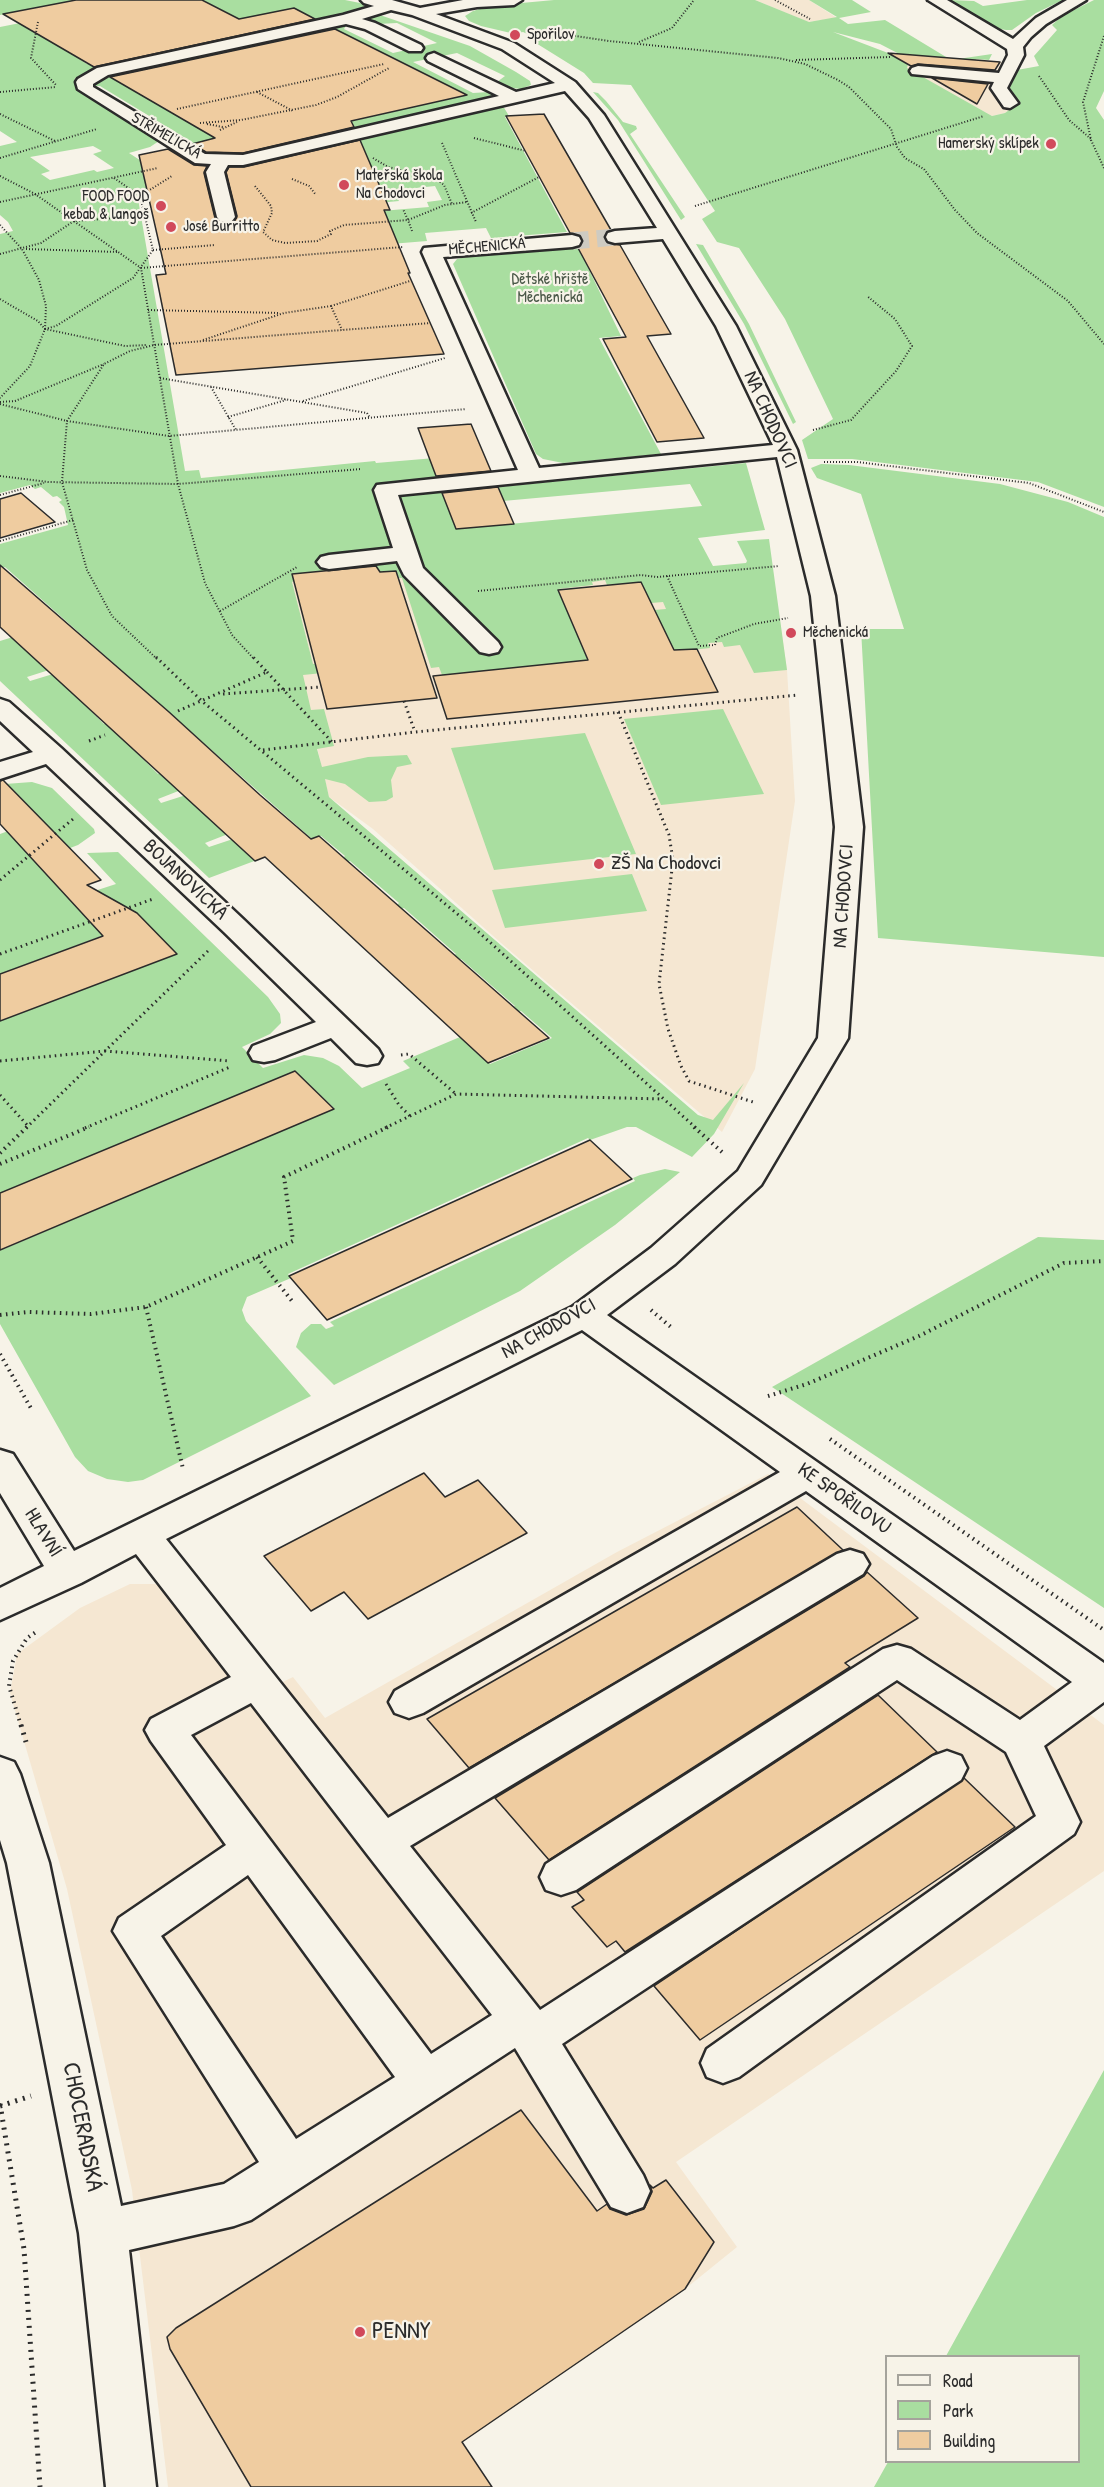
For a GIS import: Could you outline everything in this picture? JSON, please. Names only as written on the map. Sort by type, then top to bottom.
[{"type":"street","name":"NA CHODOVCI","points":[[0,1605],[584,1315],[663,1256],[750,1178],[833,1038],[849,827],[823,596],[788,456],[726,326],[596,114],[569,85],[508,46],[417,12],[369,0]]},
{"type":"street","points":[[417,12],[481,1],[514,0]]},
{"type":"street","points":[[936,0],[1016,51]]},
{"type":"street","points":[[1010,103],[999,88],[1026,33],[1041,21],[1078,0]]},
{"type":"street","name":"STŘIMELICKÁ","points":[[392,5],[346,19],[103,71],[84,82],[86,89],[201,159],[243,160],[339,138],[434,122],[513,97],[569,85]]},
{"type":"street","points":[[346,19],[370,26],[415,48]]},
{"type":"street","points":[[434,58],[513,97]]},
{"type":"street","points":[[918,71],[1004,78]]},
{"type":"street","points":[[223,159],[215,172],[226,218]]},
{"type":"street","points":[[615,237],[670,233]]},
{"type":"street","name":"MĚCHENICKÁ","points":[[531,475],[431,252],[572,241]]},
{"type":"street","points":[[489,647],[437,595],[409,561],[386,490],[531,475],[788,456]]},
{"type":"street","points":[[329,562],[409,561]]},
{"type":"street","name":"BOJANOVICKÁ","points":[[0,707],[191,885],[367,1056]]},
{"type":"street","points":[[0,771],[52,754]]},
{"type":"street","points":[[253,1058],[336,1025]]},
{"type":"street","name":"KE SPOŘILOVU","points":[[584,1315],[1103,1683]]},
{"type":"street","name":"HLAVNÍ","points":[[0,1462],[68,1573]]},
{"type":"street","points":[[409,1701],[808,1473]]},
{"type":"street","points":[[142,1535],[528,2029],[627,2191]]},
{"type":"street","points":[[382,1842],[850,1564]]},
{"type":"street","points":[[561,1877],[897,1660],[1021,1741],[1059,1822],[723,2063]]},
{"type":"street","points":[[257,1681],[165,1730],[425,2082]]},
{"type":"street","points":[[1021,1741],[1103,1683]]},
{"type":"street","name":"CHOCERADSKÁ","points":[[13,1759],[28,1863],[103,2233],[131,2487]]},
{"type":"street","points":[[103,2233],[234,2204],[425,2082],[528,2029],[947,1768]]},
{"type":"street","points":[[253,1849],[134,1931],[289,2169]]},
{"type":"path","points":[[638,42],[672,28],[694,0]]},
{"type":"path","points":[[775,0],[810,19]]},
{"type":"path","points":[[0,92],[58,87],[31,58],[38,22]]},
{"type":"path","points":[[537,30],[609,41],[638,42],[802,60],[887,56],[918,71]]},
{"type":"path","points":[[1104,36],[1083,102],[1091,140],[1104,168]]},
{"type":"path","points":[[1016,51],[1029,59],[1069,120],[1091,140]]},
{"type":"path","points":[[778,58],[814,68],[849,87],[891,129],[897,147],[905,158],[924,169],[955,210],[977,233],[1068,301],[1104,344]]},
{"type":"path","points":[[0,158],[56,141],[257,92],[391,64],[337,97],[293,111],[241,120],[201,123],[141,122]]},
{"type":"path","points":[[257,92],[293,111]]},
{"type":"path","points":[[0,114],[56,141]]},
{"type":"path","points":[[695,206],[980,118]]},
{"type":"path","points":[[434,122],[526,151]]},
{"type":"path","points":[[434,122],[480,231]]},
{"type":"path","points":[[201,123],[233,129]]},
{"type":"path","points":[[339,138],[363,149],[376,161],[388,167],[435,178],[444,185],[452,204]]},
{"type":"path","points":[[0,202],[201,159]]},
{"type":"path","points":[[140,196],[201,159]]},
{"type":"path","points":[[0,176],[35,194],[141,268],[405,247]]},
{"type":"path","points":[[471,213],[539,177]]},
{"type":"path","points":[[45,329],[56,326],[133,278],[153,250],[140,196],[114,178]]},
{"type":"path","points":[[290,178],[309,186],[316,195]]},
{"type":"path","points":[[263,181],[255,186],[271,206],[272,213],[263,232],[272,240],[285,243],[317,241],[331,234],[330,231],[344,225],[408,220],[452,204],[467,202]]},
{"type":"path","points":[[403,209],[413,236]]},
{"type":"path","points":[[0,254],[42,243],[74,221],[145,216]]},
{"type":"path","points":[[0,225],[22,249],[39,280],[46,306],[45,329],[30,366],[0,398]]},
{"type":"path","points":[[153,250],[222,244]]},
{"type":"path","points":[[22,249],[118,252]]},
{"type":"path","points":[[141,268],[178,484],[205,583],[232,635],[332,742]]},
{"type":"path","points":[[148,310],[284,313],[331,306],[440,272]]},
{"type":"path","points":[[811,430],[850,420],[896,371],[912,346],[895,319],[867,296]]},
{"type":"path","points":[[0,299],[38,321],[45,329],[125,346],[462,321]]},
{"type":"path","points":[[331,306],[342,330]]},
{"type":"path","points":[[197,342],[284,313]]},
{"type":"path","points":[[0,403],[15,401],[130,351],[154,345]]},
{"type":"path","points":[[300,402],[475,349]]},
{"type":"path","points":[[104,364],[67,421],[62,482],[87,570],[112,616],[203,702],[472,927],[722,1152]]},
{"type":"path","points":[[160,378],[367,413],[370,418]]},
{"type":"path","points":[[211,387],[236,430]]},
{"type":"path","points":[[228,417],[286,400]]},
{"type":"path","points":[[0,403],[67,421],[169,436],[500,406]]},
{"type":"path","points":[[788,456],[1029,483],[1104,513]]},
{"type":"path","points":[[0,476],[48,482],[178,484],[401,465],[412,487]]},
{"type":"path","points":[[0,495],[48,482]]},
{"type":"path","points":[[0,541],[73,520]]},
{"type":"path","points":[[220,611],[292,568],[329,562]]},
{"type":"path","points":[[437,595],[641,574],[667,576],[779,566]]},
{"type":"path","points":[[667,576],[699,646],[715,645],[717,638],[754,624],[788,618]]},
{"type":"path","points":[[178,711],[219,695],[267,672]]},
{"type":"path","points":[[219,695],[321,687]]},
{"type":"path","points":[[262,750],[415,732],[802,695]]},
{"type":"path","points":[[404,701],[415,732]]},
{"type":"path","points":[[618,712],[669,835],[673,860],[659,984],[668,1029],[681,1066],[689,1081],[758,1104]]},
{"type":"path","points":[[0,878],[97,799]]},
{"type":"path","points":[[0,954],[191,885]]},
{"type":"path","points":[[0,1153],[234,926]]},
{"type":"path","points":[[0,1061],[105,1051],[253,1058]]},
{"type":"path","points":[[367,1056],[409,1054],[456,1095]]},
{"type":"path","points":[[0,1164],[253,1058]]},
{"type":"path","points":[[0,1095],[28,1126]]},
{"type":"path","points":[[0,1316],[28,1312],[91,1314],[146,1307],[293,1241],[284,1177],[456,1095],[663,1099]]},
{"type":"path","points":[[399,1105],[411,1117]]},
{"type":"path","points":[[257,1257],[292,1301]]},
{"type":"path","points":[[768,1396],[807,1384],[919,1336],[1064,1263],[1104,1261]]},
{"type":"path","points":[[657,1305],[651,1311],[673,1330]]},
{"type":"path","points":[[146,1307],[183,1468]]},
{"type":"path","points":[[0,1354],[32,1410]]},
{"type":"path","points":[[758,1389],[777,1402]]},
{"type":"path","points":[[822,1434],[1104,1630]]},
{"type":"path","points":[[13,1759],[9,1686],[13,1661],[27,1638],[46,1626]]},
{"type":"path","points":[[37,2094],[0,2105],[24,2249],[40,2487]]},
{"type":"shaded area","points":[[755,0],[809,0],[837,18],[808,22]]},
{"type":"shaded area","points":[[976,59],[1003,62],[1001,68],[1017,70],[1014,77],[1017,105],[1005,113],[992,116],[906,68],[909,61]]},
{"type":"shaded area","name":"ZŠ Na Chodovci","points":[[404,554],[445,592],[772,566],[787,670],[795,801],[755,1069],[722,1132],[501,943],[373,829],[329,797],[274,569]]},
{"type":"shaded area","points":[[768,1474],[1104,1725],[1104,1871],[676,2162],[737,2247],[685,2289],[398,2487],[168,2487],[132,2190],[67,1889],[10,1693],[17,1654],[80,1608],[130,1584],[155,1584],[174,1594],[254,1696],[293,1677],[325,1718],[617,1552]]},
{"type":"green space","points":[[0,0],[76,0],[0,15]]},
{"type":"green space","points":[[202,0],[345,0],[365,4],[363,8],[344,16],[97,69],[75,78],[74,83],[84,95],[159,141],[150,147],[129,153],[149,166],[186,158],[203,170],[208,188],[137,193],[185,471],[199,470],[201,478],[375,461],[376,463],[435,458],[446,492],[746,463],[765,530],[698,538],[713,566],[746,563],[737,541],[769,539],[787,670],[754,673],[740,645],[724,647],[722,642],[708,643],[710,648],[672,652],[654,610],[666,609],[663,602],[651,603],[641,582],[607,585],[605,580],[592,582],[593,585],[558,589],[588,660],[442,675],[439,667],[431,668],[402,578],[399,578],[396,571],[376,573],[374,566],[292,574],[294,581],[292,582],[313,664],[329,663],[332,672],[303,675],[311,710],[324,709],[334,746],[317,749],[322,767],[368,757],[407,755],[412,764],[397,767],[391,780],[393,797],[386,801],[369,802],[345,784],[325,779],[329,797],[698,1115],[713,1120],[744,1083],[714,1134],[692,1157],[636,1127],[627,1127],[590,1140],[588,1138],[288,1274],[291,1278],[247,1297],[242,1310],[246,1321],[311,1396],[143,1480],[128,1482],[107,1479],[88,1471],[75,1457],[0,1324],[0,1244],[4,1249],[334,1108],[295,1071],[0,1193],[0,1021],[176,954],[144,920],[0,974],[0,834],[41,819],[13,790],[0,795],[5,784],[32,782],[52,788],[94,829],[95,833],[78,845],[36,861],[70,899],[116,884],[87,853],[118,852],[268,997],[280,1014],[281,1023],[270,1034],[242,1047],[263,1068],[304,1055],[323,1058],[339,1066],[362,1088],[410,1068],[403,1061],[460,1037],[490,1064],[552,1038],[521,1011],[518,1012],[513,1007],[515,1006],[461,959],[458,959],[454,955],[456,954],[404,908],[401,909],[397,905],[399,903],[350,861],[347,862],[343,858],[345,856],[321,836],[312,839],[5,567],[0,569],[0,544],[68,525],[64,507],[59,502],[62,500],[57,496],[53,497],[41,487],[35,489],[30,485],[0,493],[0,234],[13,231],[0,215],[0,146],[17,142],[0,131],[0,27],[121,3],[226,12]],"holes":[[[294,8],[311,17],[87,64],[72,54]],[[93,146],[102,151],[93,154],[114,168],[50,180],[41,174],[50,171],[30,157]],[[690,484],[702,506],[456,529],[448,506]]]},
{"type":"green space","points":[[554,0],[755,0],[809,22],[837,17],[809,0],[852,0],[871,12],[839,18],[848,24],[885,20],[951,60],[992,54],[989,60],[976,59],[973,66],[907,58],[880,44],[833,32],[909,61],[907,68],[992,116],[1005,113],[1016,105],[1005,84],[1014,77],[1017,70],[1039,66],[1034,56],[1057,30],[1052,25],[1062,16],[1094,0],[1104,0],[1104,91],[1096,108],[1104,120],[1104,507],[1038,482],[852,459],[808,459],[802,440],[833,419],[785,319],[739,248],[717,242],[702,219],[715,211],[631,85],[593,83],[584,73],[531,40],[536,38],[523,32],[515,34],[481,26],[469,21],[465,16],[489,6]]},
{"type":"green space","points":[[949,0],[974,1],[983,6],[1027,0],[1063,0],[1036,13],[1012,30],[1006,30],[1000,29]]},
{"type":"green space","points":[[377,14],[470,46],[516,72],[530,81],[531,85],[521,89],[503,87],[497,82],[505,76],[457,53],[413,62],[473,93],[489,92],[496,95],[244,153],[226,154],[205,150],[100,86],[95,86],[94,80],[101,76],[342,24],[346,26],[344,29],[393,53],[437,43],[397,23],[378,24],[368,21],[368,18]],"holes":[[[368,45],[386,55],[141,94]],[[447,85],[466,95],[231,149],[213,138]]]},
{"type":"green space","points":[[593,92],[598,93],[606,101],[623,122],[636,126],[637,129],[630,134],[685,217],[681,220],[618,120]]},
{"type":"green space","points":[[496,105],[503,106],[509,116],[505,117],[567,232],[491,238],[486,228],[425,233],[427,241],[244,256],[221,174],[230,166]],"holes":[[[435,186],[442,200],[427,202],[429,207],[381,211],[378,203],[399,201],[395,193],[322,198]]]},
{"type":"green space","points":[[696,244],[703,245],[749,324],[796,422],[793,424],[744,324]]},
{"type":"green space","name":"Dětské hřiště Měchenická","points":[[578,247],[621,336],[599,338],[661,454],[563,463],[543,459],[536,454],[453,264],[457,259],[475,255]]},
{"type":"green space","points":[[821,464],[849,465],[1000,484],[1068,502],[1104,517],[1104,957],[878,938],[861,629],[904,629],[861,494],[817,478],[811,468]]},
{"type":"green space","points":[[13,637],[49,670],[27,677],[30,681],[53,674],[158,774],[161,773],[181,790],[158,799],[161,803],[186,795],[228,834],[205,843],[209,847],[233,839],[257,860],[209,878],[0,681],[0,641]]},
{"type":"green space","points":[[723,709],[764,794],[661,805],[624,719]]},
{"type":"green space","points":[[585,733],[636,854],[494,870],[451,748]]},
{"type":"green space","points":[[632,874],[647,911],[505,928],[492,890]]},
{"type":"green space","points":[[665,1169],[680,1172],[615,1225],[520,1291],[334,1385],[296,1347],[301,1333],[311,1324],[321,1324],[326,1329],[334,1326],[330,1322],[635,1181],[633,1178]]},
{"type":"green space","points":[[1038,1237],[1104,1240],[1104,1608],[772,1387]]},
{"type":"green space","points":[[1104,2070],[1104,2487],[874,2487],[887,2463],[1080,2463],[1080,2355],[947,2355]]},
{"type":"building","points":[[76,0],[202,0],[239,19],[294,8],[315,19],[94,67],[3,14]]},
{"type":"building","points":[[335,29],[467,95],[351,121],[354,127],[243,153],[206,152],[192,144],[215,138],[110,77]]},
{"type":"building","points":[[888,53],[1000,62],[995,70],[918,64],[911,66]]},
{"type":"building","points":[[932,78],[988,84],[977,104]]},
{"type":"building","points":[[544,114],[611,230],[604,236],[606,242],[620,245],[671,334],[647,336],[704,438],[657,442],[603,339],[626,337],[578,248],[583,242],[581,236],[570,233],[506,116]]},
{"type":"building","points":[[360,140],[390,210],[384,210],[410,273],[408,273],[444,354],[176,375],[156,275],[166,274],[139,155],[168,149],[194,165],[207,166],[204,173],[215,218],[220,223],[226,224],[234,222],[237,216],[226,172],[229,167],[244,167]]},
{"type":"building","points":[[471,424],[491,471],[436,476],[418,428]]},
{"type":"building","points":[[498,487],[514,524],[456,529],[442,493]]},
{"type":"building","points":[[21,493],[55,522],[0,538],[0,499]]},
{"type":"building","points":[[0,565],[311,839],[319,836],[549,1038],[488,1063],[265,857],[255,861],[0,627]]},
{"type":"building","points":[[376,566],[380,572],[396,571],[437,698],[327,709],[292,574]]},
{"type":"building","points":[[641,582],[674,650],[697,649],[718,692],[447,719],[433,676],[588,660],[558,590]]},
{"type":"building","points":[[3,780],[101,880],[87,885],[137,913],[177,954],[0,1021],[0,974],[103,936],[0,824],[0,781]]},
{"type":"building","points":[[295,1071],[334,1109],[0,1250],[0,1193]]},
{"type":"building","points":[[590,1140],[632,1179],[327,1320],[289,1276]]},
{"type":"building","points":[[424,1473],[445,1497],[478,1480],[527,1533],[368,1619],[344,1592],[311,1611],[264,1556]]},
{"type":"building","points":[[797,1507],[843,1550],[469,1768],[427,1719]]},
{"type":"building","points":[[867,1572],[918,1618],[845,1663],[850,1667],[549,1860],[495,1798],[864,1576]]},
{"type":"building","points":[[878,1695],[937,1752],[625,1952],[616,1941],[607,1947],[572,1907],[584,1900],[577,1892]]},
{"type":"building","points":[[964,1778],[1015,1827],[700,2040],[654,1986]]},
{"type":"building","points":[[521,2110],[597,2211],[607,2204],[610,2209],[626,2215],[644,2209],[652,2192],[650,2185],[653,2188],[666,2180],[714,2242],[685,2289],[462,2442],[492,2487],[251,2487],[170,2349],[167,2337],[176,2328]]},
{"type":"tunnel","points":[[572,241],[615,237]]},
{"type":"place","name":"Spořilov","points":[[515,35]]},
{"type":"place","name":"Hamerský sklípek","points":[[1051,144]]},
{"type":"place","name":"Mateřská škola Na Chodovci","points":[[344,185]]},
{"type":"place","name":"FOOD FOOD kebab & langoš","points":[[161,206]]},
{"type":"place","name":"José Burritto","points":[[171,227]]},
{"type":"place","name":"Měchenická","points":[[791,633]]},
{"type":"place","name":"ZŠ Na Chodovci","points":[[599,864]]},
{"type":"place","name":"PENNY","points":[[360,2332]]}]
